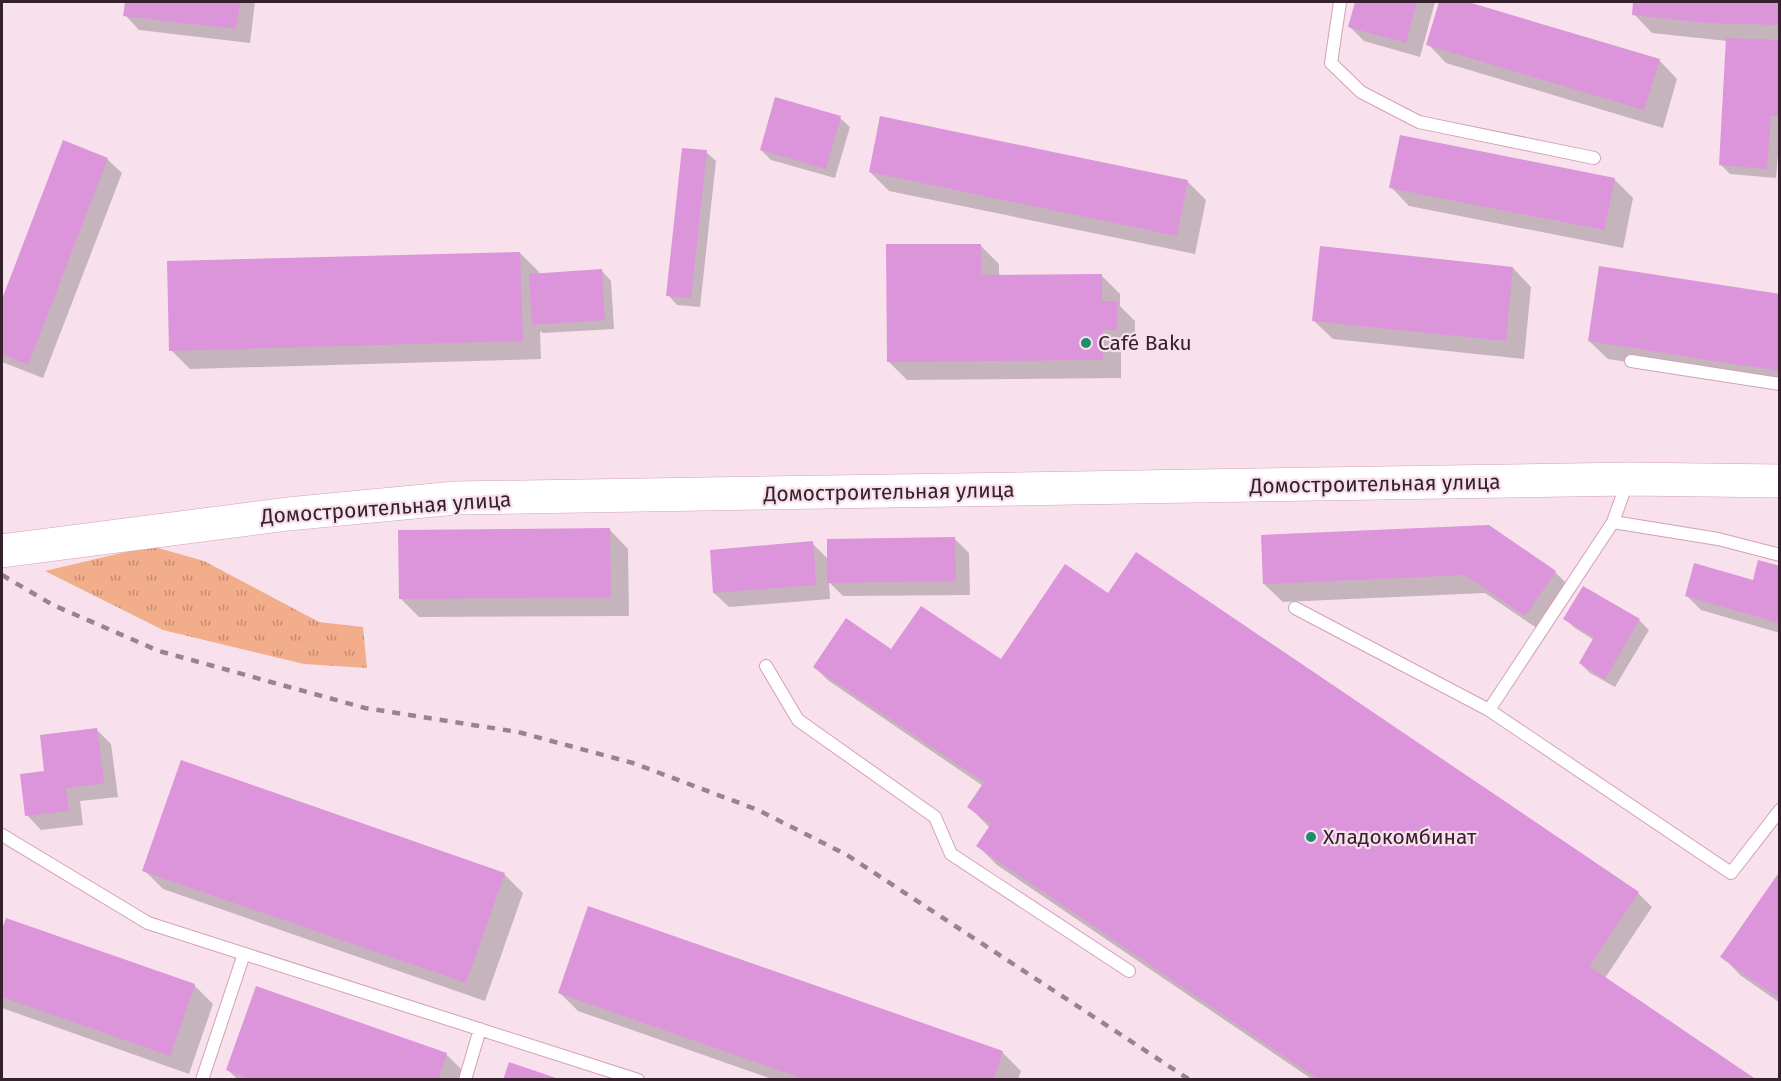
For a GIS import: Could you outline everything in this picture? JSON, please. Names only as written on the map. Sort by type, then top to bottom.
[{"type":"street","name":"Домостроительная улица","points":[[2,551],[288,514],[456,498],[1629,479],[1779,481]]},
{"type":"lane","points":[[1340,2],[1331,63],[1361,92],[1419,122],[1594,158]]},
{"type":"lane","points":[[1631,362],[1779,384]]},
{"type":"lane","points":[[1489,710],[1613,522],[1629,479]]},
{"type":"lane","points":[[1613,522],[1718,539],[1779,555]]},
{"type":"lane","points":[[1295,608],[1489,710],[1731,873],[1779,810]]},
{"type":"lane","points":[[766,666],[798,720],[935,817],[951,854],[1129,971]]},
{"type":"lane","points":[[2,836],[148,923],[638,1080]]},
{"type":"lane","points":[[202,1080],[244,954]]},
{"type":"lane","points":[[465,1080],[480,1029]]},
{"type":"green space","points":[[151,546],[204,561],[319,622],[363,627],[367,668],[304,664],[163,630],[45,571]]},
{"type":"building","points":[[125,2],[240,2],[236,29],[123,16]]},
{"type":"building","points":[[1355,2],[1417,2],[1406,43],[1348,27]]},
{"type":"building","points":[[1439,2],[1468,2],[1660,59],[1644,110],[1426,45]]},
{"type":"building","points":[[1633,2],[1780,2],[1780,25],[1706,23],[1632,15]]},
{"type":"building","points":[[1726,38],[1780,40],[1780,116],[1771,116],[1767,169],[1719,165]]},
{"type":"building","points":[[775,97],[841,116],[826,169],[760,150]]},
{"type":"building","points":[[880,116],[1188,180],[1177,236],[869,172]]},
{"type":"building","points":[[1400,135],[1615,178],[1604,230],[1389,188]]},
{"type":"building","points":[[63,140],[108,158],[28,365],[2,354],[2,299]]},
{"type":"building","points":[[682,148],[707,150],[691,298],[666,296]]},
{"type":"building","points":[[886,244],[981,244],[981,275],[1102,274],[1102,301],[1117,301],[1117,330],[1103,330],[1103,360],[887,362]]},
{"type":"building","points":[[1320,246],[1513,267],[1506,341],[1312,321]]},
{"type":"building","points":[[520,252],[523,341],[169,351],[167,261]]},
{"type":"building","points":[[1599,266],[1780,294],[1780,371],[1588,341]]},
{"type":"building","points":[[602,269],[605,320],[532,325],[529,274]]},
{"type":"building","points":[[1489,525],[1556,571],[1525,616],[1465,575],[1263,584],[1261,535]]},
{"type":"building","points":[[610,528],[611,597],[399,599],[398,530]]},
{"type":"building","points":[[955,537],[956,581],[827,583],[827,539]]},
{"type":"building","points":[[813,541],[816,585],[713,593],[710,550]]},
{"type":"building","name":"Хладокомбинат","points":[[1136,552],[1639,892],[1589,966],[1757,1080],[1319,1080],[976,846],[991,824],[967,807],[984,782],[813,667],[846,618],[891,649],[921,606],[1001,659],[1065,564],[1108,593]]},
{"type":"building","points":[[1758,560],[1780,566],[1780,623],[1685,596],[1694,563],[1753,580]]},
{"type":"building","points":[[1583,586],[1640,619],[1605,679],[1579,663],[1594,637],[1563,619]]},
{"type":"building","points":[[97,728],[104,783],[66,788],[69,811],[25,816],[20,774],[44,771],[40,735]]},
{"type":"building","points":[[181,760],[505,873],[466,983],[142,871]]},
{"type":"building","points":[[1780,871],[1780,999],[1720,957]]},
{"type":"building","points":[[588,906],[1003,1051],[993,1080],[807,1080],[558,993]]},
{"type":"building","points":[[6,918],[195,984],[170,1056],[2,997],[2,929]]},
{"type":"building","points":[[256,986],[447,1053],[438,1080],[253,1080],[226,1070]]},
{"type":"building","points":[[509,1062],[559,1079],[559,1080],[503,1080]]},
{"type":"railway","points":[[2,575],[53,605],[159,651],[365,708],[518,732],[633,763],[758,810],[847,855],[1190,1080]]},
{"type":"place","name":"Café Baku","points":[[1086,343]]},
{"type":"place","name":"Хладокомбинат","points":[[1311,837]]}]
